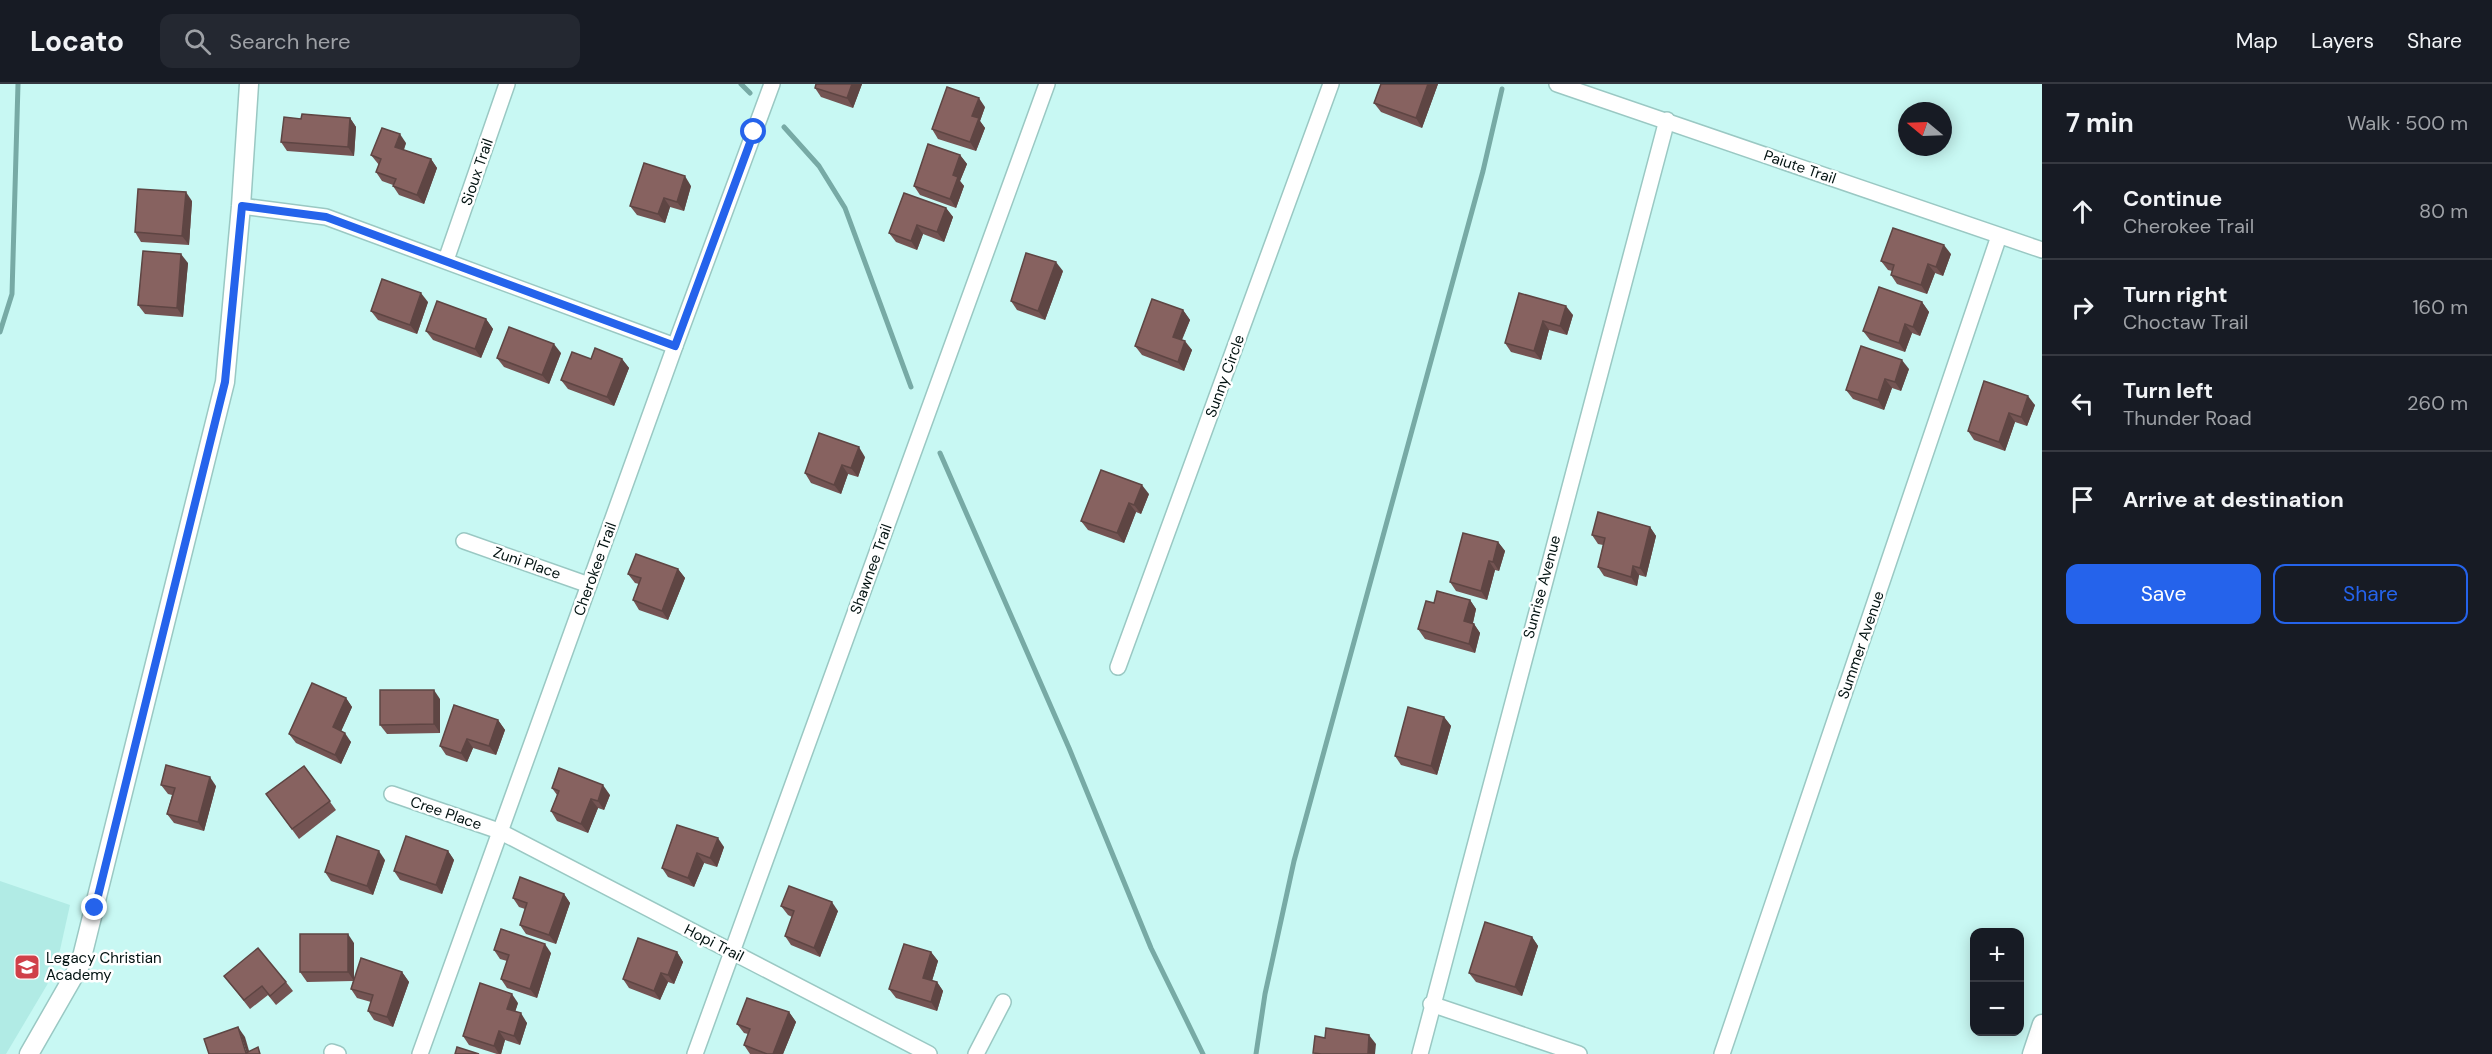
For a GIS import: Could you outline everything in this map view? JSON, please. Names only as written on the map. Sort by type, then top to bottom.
[{"type":"street","points":[[29,1054],[80,965],[225,382],[242,206],[249,84]]},
{"type":"street","name":"Sioux Trail","points":[[446,260],[507,84]]},
{"type":"street","name":"Cherokee Trail","points":[[420,1054],[675,346],[772,84]]},
{"type":"street","name":"Shawnee Trail","points":[[695,1054],[1047,84]]},
{"type":"street","name":"Sunny Circle","points":[[1118,667],[1331,84]]},
{"type":"street","name":"Paiute Trail","points":[[1557,84],[2042,250]]},
{"type":"street","name":"Sunrise Avenue","points":[[1420,1054],[1431,1004],[1666,120]]},
{"type":"street","points":[[242,206],[326,217],[675,346]]},
{"type":"street","name":"Summer Avenue","points":[[1722,1054],[1999,236]]},
{"type":"street","name":"Zuni Place","points":[[464,541],[589,585]]},
{"type":"street","name":"Cree Place","points":[[392,794],[499,831]]},
{"type":"street","name":"Hopi Trail","points":[[499,831],[929,1054]]},
{"type":"street","points":[[976,1054],[1003,1002]]},
{"type":"street","points":[[1431,1004],[1579,1054]]},
{"type":"street","points":[[2032,1054],[2042,1024]]},
{"type":"shaded area","name":"Legacy Christian Academy","points":[[0,881],[70,905],[60,950],[47,985],[6,1054],[0,1054]]},
{"type":"building","points":[[816,84],[852,84],[847,98],[815,88]]},
{"type":"building","points":[[1381,84],[1428,84],[1416,118],[1374,103]]},
{"type":"building","points":[[947,87],[979,98],[972,116],[979,118],[970,142],[932,129]]},
{"type":"building","points":[[302,114],[350,118],[348,147],[281,142],[284,117],[301,119]]},
{"type":"building","points":[[382,128],[400,134],[395,147],[431,159],[417,195],[393,186],[396,179],[376,172],[381,159],[371,155]]},
{"type":"building","points":[[928,144],[960,155],[953,175],[958,177],[950,199],[914,186]]},
{"type":"building","points":[[644,163],[685,176],[677,202],[664,198],[658,214],[630,206]]},
{"type":"building","points":[[138,189],[186,192],[182,236],[135,232]]},
{"type":"building","points":[[904,193],[946,208],[937,232],[917,225],[911,241],[889,233]]},
{"type":"building","points":[[1893,228],[1944,245],[1936,267],[1928,264],[1921,285],[1891,275],[1894,265],[1881,261]]},
{"type":"building","points":[[143,251],[181,254],[177,308],[138,305]]},
{"type":"building","points":[[1026,253],[1056,262],[1038,311],[1011,301]]},
{"type":"building","points":[[382,279],[421,293],[410,325],[371,311]]},
{"type":"building","points":[[1879,287],[1922,302],[1913,327],[1905,324],[1899,343],[1863,331]]},
{"type":"building","points":[[1519,293],[1566,306],[1560,326],[1543,321],[1534,351],[1505,343]]},
{"type":"building","points":[[1152,299],[1183,310],[1173,337],[1185,341],[1178,362],[1135,346]]},
{"type":"building","points":[[437,301],[486,319],[475,349],[426,331]]},
{"type":"building","points":[[509,327],[554,344],[542,375],[497,358]]},
{"type":"building","points":[[1861,346],[1902,360],[1895,382],[1885,379],[1878,400],[1846,390]]},
{"type":"building","points":[[595,348],[622,359],[607,397],[561,380],[572,352],[591,359]]},
{"type":"building","points":[[1984,381],[2028,396],[2021,417],[2009,413],[1999,442],[1968,431]]},
{"type":"building","points":[[819,433],[859,447],[851,468],[842,465],[834,485],[805,473]]},
{"type":"building","points":[[1101,470],[1142,485],[1134,505],[1129,503],[1117,533],[1081,521]]},
{"type":"building","points":[[1598,512],[1650,527],[1640,568],[1633,566],[1631,577],[1598,567],[1605,538],[1592,535]]},
{"type":"building","points":[[1463,533],[1498,542],[1493,562],[1489,561],[1481,591],[1450,582]]},
{"type":"building","points":[[636,554],[678,569],[662,611],[633,600],[641,578],[628,574]]},
{"type":"building","points":[[1437,591],[1470,600],[1464,621],[1474,624],[1469,644],[1418,629],[1426,601],[1434,603]]},
{"type":"building","points":[[312,683],[346,698],[333,727],[345,733],[335,755],[289,734]]},
{"type":"building","points":[[380,690],[434,690],[434,724],[380,725]]},
{"type":"building","points":[[454,705],[498,720],[489,746],[467,739],[461,753],[440,746]]},
{"type":"building","points":[[1408,707],[1444,717],[1431,766],[1395,756]]},
{"type":"building","points":[[166,765],[210,777],[198,822],[167,814],[175,788],[161,785]]},
{"type":"building","points":[[304,766],[330,801],[292,829],[266,794]]},
{"type":"building","points":[[559,768],[603,785],[598,801],[591,799],[581,824],[551,811],[559,791],[552,788]]},
{"type":"building","points":[[677,825],[718,838],[710,858],[697,853],[688,878],[662,868]]},
{"type":"building","points":[[337,836],[379,851],[367,886],[325,872]]},
{"type":"building","points":[[406,836],[448,851],[436,885],[394,871]]},
{"type":"building","points":[[520,877],[564,894],[549,935],[520,925],[527,903],[513,898]]},
{"type":"building","points":[[789,886],[832,902],[814,948],[785,936],[794,911],[781,906]]},
{"type":"building","points":[[1485,922],[1532,937],[1515,987],[1469,973]]},
{"type":"building","points":[[501,929],[545,944],[530,989],[501,979],[509,955],[494,950]]},
{"type":"building","points":[[300,934],[348,934],[348,972],[300,972]]},
{"type":"building","points":[[638,938],[677,952],[668,975],[661,973],[654,991],[623,979]]},
{"type":"building","points":[[904,944],[931,952],[923,978],[937,982],[931,1002],[889,989]]},
{"type":"building","points":[[258,948],[286,982],[270,996],[262,986],[244,1000],[224,976]]},
{"type":"building","points":[[361,958],[402,972],[387,1017],[368,1011],[373,995],[351,989]]},
{"type":"building","points":[[480,983],[512,994],[507,1009],[521,1013],[514,1036],[499,1031],[494,1046],[463,1036]]},
{"type":"building","points":[[747,998],[789,1012],[773,1054],[744,1045],[750,1029],[737,1024]]},
{"type":"building","points":[[238,1027],[246,1053],[258,1047],[260,1054],[209,1054],[204,1039]]},
{"type":"building","points":[[1326,1028],[1369,1035],[1368,1054],[1313,1053],[1315,1036],[1325,1038]]},
{"type":"building","points":[[457,1047],[479,1054],[455,1054]]},
{"type":"waterway","points":[[0,332],[12,294],[18,84]]},
{"type":"waterway","points":[[741,84],[750,93]]},
{"type":"waterway","points":[[1256,1054],[1265,994],[1294,861],[1483,171],[1502,89]]},
{"type":"waterway","points":[[784,127],[819,166],[845,208],[911,387]]},
{"type":"waterway","points":[[940,453],[1069,748],[1151,948],[1203,1054]]},
{"type":"place","name":"Legacy Christian Academy","points":[[27,967]]},
{"type":"route","points":[[95,908],[225,382],[242,206],[326,217],[675,346],[754,132]]}]
